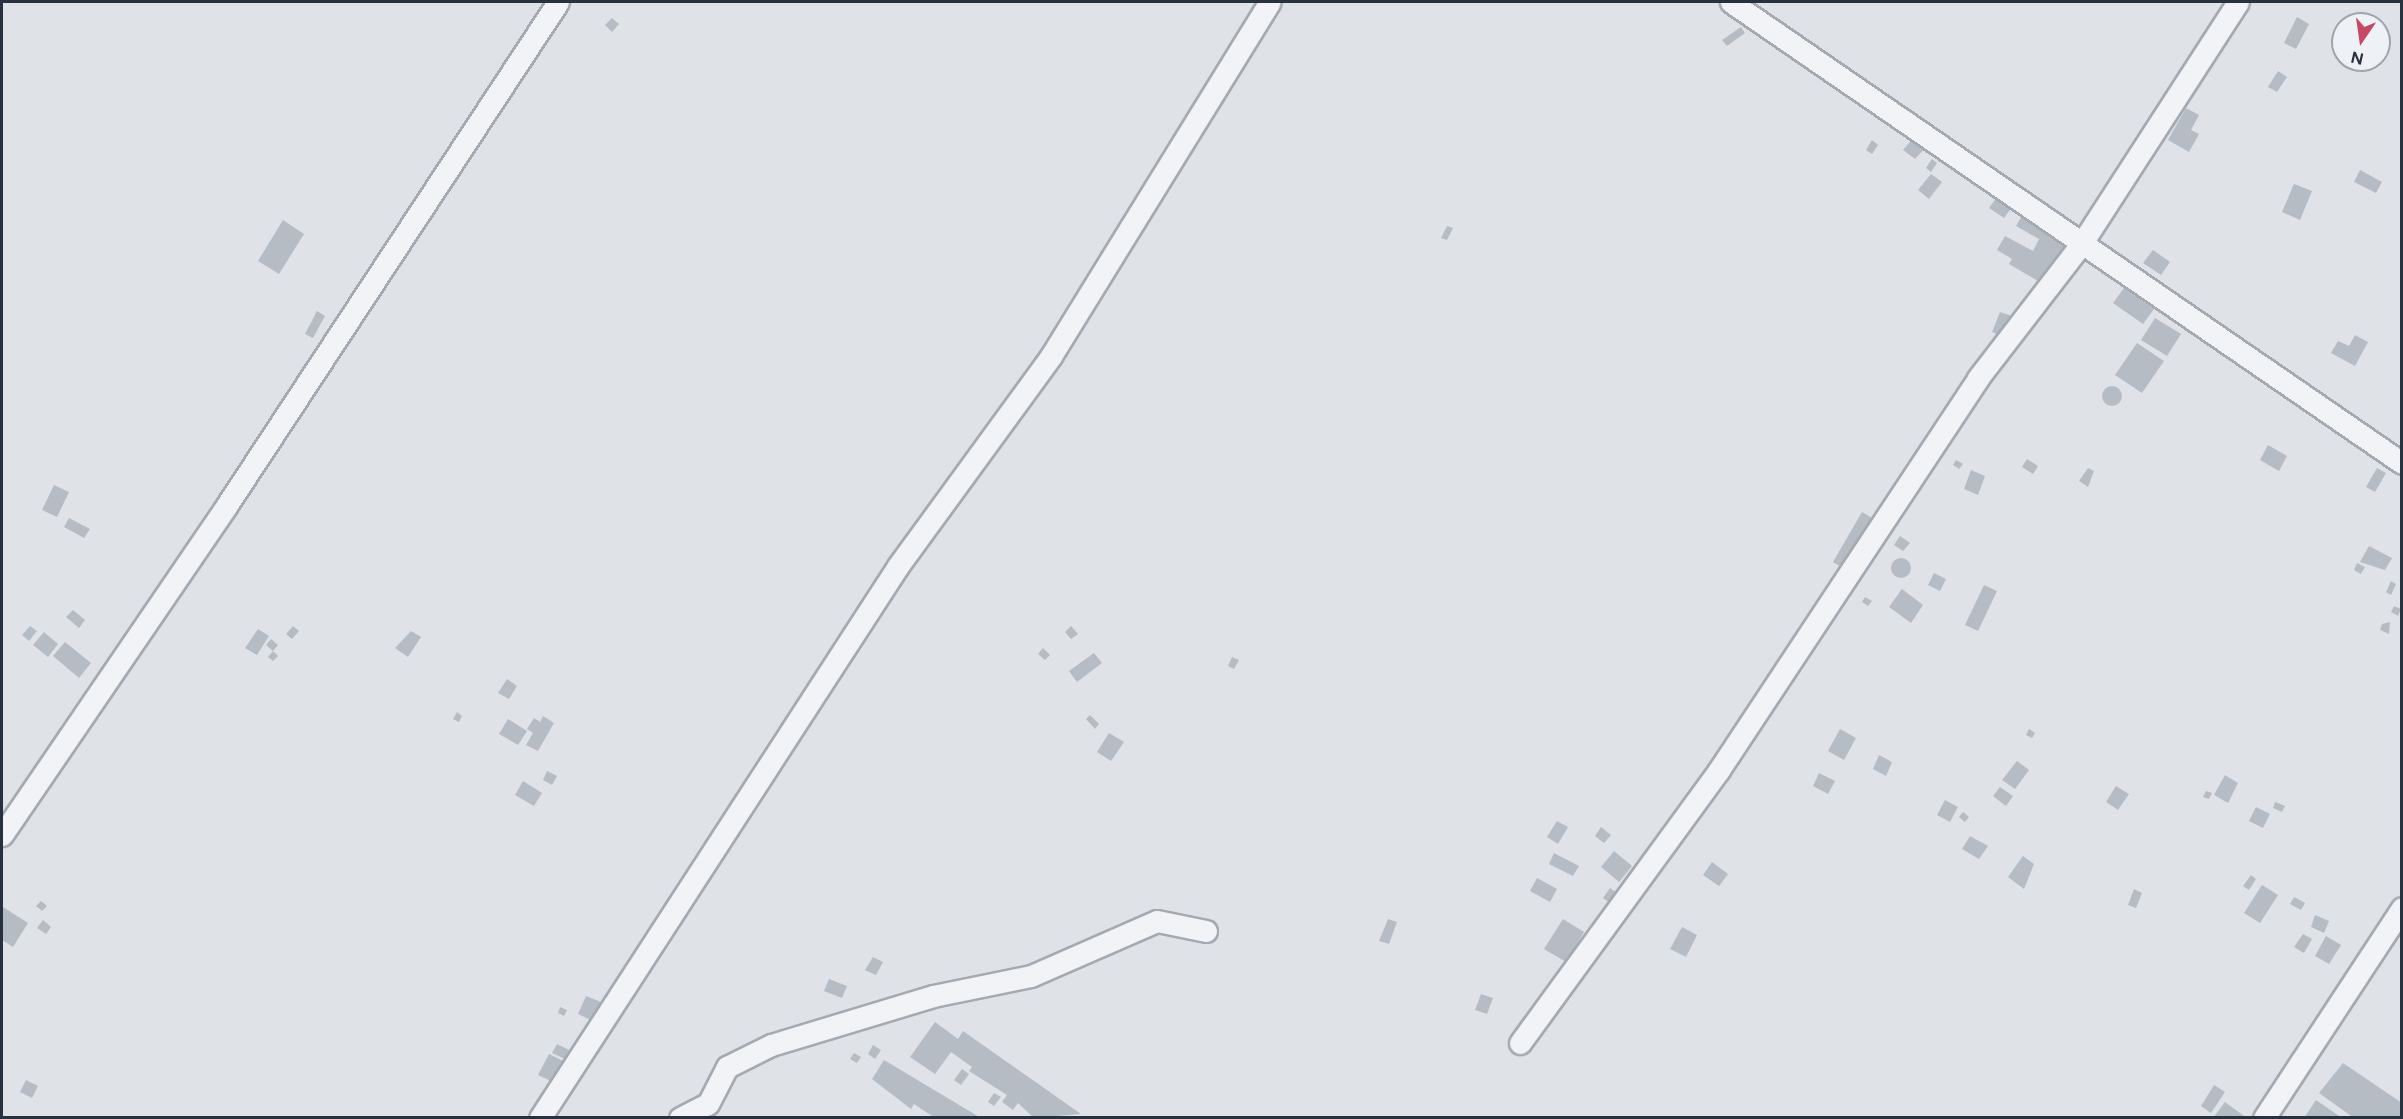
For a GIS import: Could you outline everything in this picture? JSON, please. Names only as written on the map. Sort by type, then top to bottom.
[{"type":"street","points":[[2,835],[227,505],[558,2]]},
{"type":"street","points":[[540,1118],[898,566],[1051,356],[1270,2]]},
{"type":"street","points":[[1731,2],[2402,463]]},
{"type":"street","points":[[1520,1043],[1719,770],[1978,378],[2082,243],[2238,2]]},
{"type":"street","points":[[2264,1118],[2402,908]]},
{"type":"street","points":[[680,1118],[708,1104],[727,1067],[771,1045],[933,996],[1031,976],[1157,921],[1206,931]]},
{"type":"building","points":[[2297,17],[2309,24],[2296,49],[2284,43]]},
{"type":"building","points":[[612,18],[619,24],[612,32],[605,25]]},
{"type":"building","points":[[1741,27],[1745,33],[1727,46],[1722,40]]},
{"type":"building","points":[[2278,71],[2287,77],[2277,92],[2268,87]]},
{"type":"building","points":[[2186,108],[2199,115],[2191,130],[2199,134],[2189,152],[2168,140]]},
{"type":"building","points":[[1915,136],[1926,147],[1915,159],[1903,150]]},
{"type":"building","points":[[1872,140],[1878,145],[1872,154],[1866,150]]},
{"type":"building","points":[[1932,159],[1937,163],[1931,172],[1926,168]]},
{"type":"building","points":[[2360,170],[2382,182],[2376,193],[2354,182]]},
{"type":"building","points":[[1931,174],[1942,182],[1929,199],[1918,190]]},
{"type":"building","points":[[2294,184],[2312,191],[2300,220],[2282,212]]},
{"type":"building","points":[[1997,197],[2012,207],[2004,218],[1989,208]]},
{"type":"building","points":[[2024,212],[2069,238],[2043,284],[2009,264],[2012,259],[1997,250],[2005,236],[2033,251],[2039,239],[2016,226]]},
{"type":"building","points":[[283,220],[304,234],[279,274],[258,261]]},
{"type":"building","points":[[1447,226],[1453,228],[1447,240],[1441,238]]},
{"type":"building","points":[[2153,250],[2170,262],[2161,275],[2143,263]]},
{"type":"building","points":[[2124,288],[2154,309],[2143,324],[2113,303]]},
{"type":"building","points":[[317,311],[325,316],[313,338],[305,334]]},
{"type":"building","points":[[2000,312],[2012,316],[2004,337],[1992,332]]},
{"type":"building","points":[[2155,318],[2181,334],[2167,356],[2141,340]]},
{"type":"building","points":[[2355,335],[2368,342],[2355,366],[2331,353],[2338,341],[2349,346]]},
{"type":"building","points":[[2137,343],[2164,361],[2142,393],[2115,375]]},
{"type":"building","points":[[2112,386],[2119,389],[2122,396],[2119,403],[2112,406],[2105,403],[2102,396],[2105,389]]},
{"type":"building","points":[[2268,445],[2287,456],[2279,471],[2260,460]]},
{"type":"building","points":[[2027,459],[2038,466],[2033,474],[2022,467]]},
{"type":"building","points":[[1956,460],[1963,464],[1959,469],[1953,465]]},
{"type":"building","points":[[2088,468],[2094,471],[2088,487],[2079,481]]},
{"type":"building","points":[[2377,468],[2386,473],[2375,492],[2366,487]]},
{"type":"building","points":[[1971,470],[1985,476],[1978,495],[1964,489]]},
{"type":"building","points":[[54,485],[69,492],[57,517],[42,510]]},
{"type":"building","points":[[1862,512],[1877,521],[1846,570],[1833,562]]},
{"type":"building","points":[[69,518],[90,529],[84,538],[64,527]]},
{"type":"building","points":[[1900,536],[1910,543],[1903,551],[1894,545]]},
{"type":"building","points":[[2369,546],[2392,558],[2385,570],[2360,562]]},
{"type":"building","points":[[1901,558],[1908,561],[1911,568],[1908,575],[1901,578],[1894,575],[1891,568],[1894,561]]},
{"type":"building","points":[[2357,563],[2365,567],[2361,574],[2354,570]]},
{"type":"building","points":[[1934,573],[1946,579],[1940,591],[1928,585]]},
{"type":"building","points":[[2391,581],[2396,584],[2391,595],[2386,592]]},
{"type":"building","points":[[1984,585],[1997,591],[1978,631],[1965,625]]},
{"type":"building","points":[[1902,589],[1923,605],[1911,623],[1889,607]]},
{"type":"building","points":[[1865,597],[1872,601],[1868,606],[1862,602]]},
{"type":"building","points":[[2394,606],[2401,609],[2398,616],[2391,612]]},
{"type":"building","points":[[73,610],[85,620],[79,628],[66,617]]},
{"type":"building","points":[[2390,622],[2389,634],[2380,630],[2382,624]]},
{"type":"building","points":[[30,626],[37,631],[29,641],[22,635]]},
{"type":"building","points":[[293,626],[299,631],[292,639],[286,634]]},
{"type":"building","points":[[1071,626],[1078,634],[1071,639],[1065,632]]},
{"type":"building","points":[[258,629],[269,636],[257,655],[245,648]]},
{"type":"building","points":[[411,631],[421,637],[408,657],[395,648]]},
{"type":"building","points":[[44,632],[58,644],[48,657],[33,645]]},
{"type":"building","points":[[271,639],[278,645],[273,651],[266,645]]},
{"type":"building","points":[[65,642],[91,663],[79,678],[53,656]]},
{"type":"building","points":[[1043,648],[1050,655],[1045,660],[1038,654]]},
{"type":"building","points":[[273,651],[278,656],[273,661],[268,657]]},
{"type":"building","points":[[1094,653],[1102,663],[1077,682],[1069,671]]},
{"type":"building","points":[[1232,657],[1239,660],[1234,669],[1228,666]]},
{"type":"building","points":[[507,679],[517,686],[509,699],[498,693]]},
{"type":"building","points":[[457,712],[462,716],[459,722],[453,719]]},
{"type":"building","points":[[1090,715],[1099,724],[1095,729],[1086,719]]},
{"type":"building","points":[[543,716],[554,723],[538,751],[526,745],[533,733],[527,729],[534,718],[540,722]]},
{"type":"building","points":[[508,719],[527,731],[518,745],[499,734]]},
{"type":"building","points":[[1840,729],[1856,738],[1844,760],[1828,751]]},
{"type":"building","points":[[2029,729],[2035,733],[2032,738],[2026,735]]},
{"type":"building","points":[[1109,733],[1124,742],[1111,761],[1097,752]]},
{"type":"building","points":[[1879,755],[1892,762],[1886,776],[1873,769]]},
{"type":"building","points":[[2017,761],[2029,770],[2015,789],[2002,780]]},
{"type":"building","points":[[547,771],[557,776],[552,785],[543,780]]},
{"type":"building","points":[[1819,773],[1835,781],[1828,794],[1813,786]]},
{"type":"building","points":[[2225,775],[2238,783],[2228,803],[2214,795]]},
{"type":"building","points":[[523,781],[542,793],[534,806],[515,795]]},
{"type":"building","points":[[2116,786],[2129,794],[2118,810],[2106,802]]},
{"type":"building","points":[[2000,787],[2013,796],[2006,806],[1993,796]]},
{"type":"building","points":[[2206,791],[2212,793],[2209,799],[2203,797]]},
{"type":"building","points":[[1945,800],[1958,807],[1950,822],[1937,815]]},
{"type":"building","points":[[2275,802],[2285,806],[2282,812],[2273,808]]},
{"type":"building","points":[[2256,807],[2270,814],[2263,828],[2249,821]]},
{"type":"building","points":[[1963,812],[1969,817],[1965,822],[1959,817]]},
{"type":"building","points":[[1557,821],[1568,827],[1558,844],[1547,837]]},
{"type":"building","points":[[1601,827],[1611,835],[1604,843],[1595,836]]},
{"type":"building","points":[[1970,836],[1988,846],[1979,859],[1962,849]]},
{"type":"building","points":[[1614,851],[1632,866],[1619,882],[1601,867]]},
{"type":"building","points":[[1554,853],[1579,866],[1573,876],[1549,864]]},
{"type":"building","points":[[2023,856],[2034,864],[2024,889],[2008,877]]},
{"type":"building","points":[[1712,862],[1728,874],[1719,886],[1703,875]]},
{"type":"building","points":[[2251,875],[2256,879],[2249,890],[2243,886]]},
{"type":"building","points":[[1537,878],[1557,889],[1550,902],[1530,891]]},
{"type":"building","points":[[2262,885],[2278,895],[2260,923],[2244,913]]},
{"type":"building","points":[[1610,888],[1617,893],[1610,903],[1603,898]]},
{"type":"building","points":[[2134,889],[2142,893],[2136,908],[2128,905]]},
{"type":"building","points":[[2294,897],[2305,903],[2301,910],[2290,904]]},
{"type":"building","points":[[41,901],[47,906],[42,911],[36,906]]},
{"type":"building","points":[[3,907],[28,923],[13,947],[2,940]]},
{"type":"building","points":[[2315,915],[2329,921],[2324,933],[2311,927]]},
{"type":"building","points":[[1388,919],[1397,922],[1389,944],[1379,941]]},
{"type":"building","points":[[1563,919],[1584,932],[1566,962],[1544,949]]},
{"type":"building","points":[[43,920],[51,927],[46,934],[37,928]]},
{"type":"building","points":[[1682,927],[1697,935],[1686,957],[1670,949]]},
{"type":"building","points":[[2303,934],[2312,939],[2304,953],[2294,947]]},
{"type":"building","points":[[2326,936],[2341,945],[2329,964],[2315,956]]},
{"type":"building","points":[[873,957],[883,962],[876,975],[865,970]]},
{"type":"building","points":[[829,979],[847,986],[842,998],[824,991]]},
{"type":"building","points":[[1481,994],[1493,998],[1487,1014],[1475,1010]]},
{"type":"building","points":[[586,996],[601,1002],[593,1021],[578,1014]]},
{"type":"building","points":[[560,1007],[567,1010],[564,1016],[558,1013]]},
{"type":"building","points":[[935,1022],[958,1039],[963,1031],[1081,1114],[1034,1118],[1018,1103],[1013,1110],[1002,1102],[1007,1095],[969,1071],[972,1067],[951,1052],[935,1074],[910,1057]]},
{"type":"building","points":[[557,1044],[569,1050],[565,1059],[552,1053]]},
{"type":"building","points":[[873,1045],[881,1050],[875,1059],[868,1054]]},
{"type":"building","points":[[854,1053],[861,1057],[857,1063],[850,1059]]},
{"type":"building","points":[[549,1054],[563,1061],[553,1082],[538,1075]]},
{"type":"building","points":[[884,1060],[981,1118],[935,1118],[914,1104],[911,1109],[872,1079]]},
{"type":"building","points":[[2343,1063],[2402,1103],[2402,1118],[2354,1118],[2319,1093]]},
{"type":"building","points":[[962,1069],[969,1074],[961,1085],[954,1080]]},
{"type":"building","points":[[26,1080],[38,1086],[32,1098],[20,1092]]},
{"type":"building","points":[[2214,1085],[2225,1092],[2211,1113],[2201,1106]]},
{"type":"building","points":[[994,1093],[1001,1097],[994,1106],[988,1102]]},
{"type":"building","points":[[2316,1100],[2342,1118],[2304,1118]]},
{"type":"building","points":[[2225,1102],[2244,1116],[2243,1118],[2213,1118]]}]
